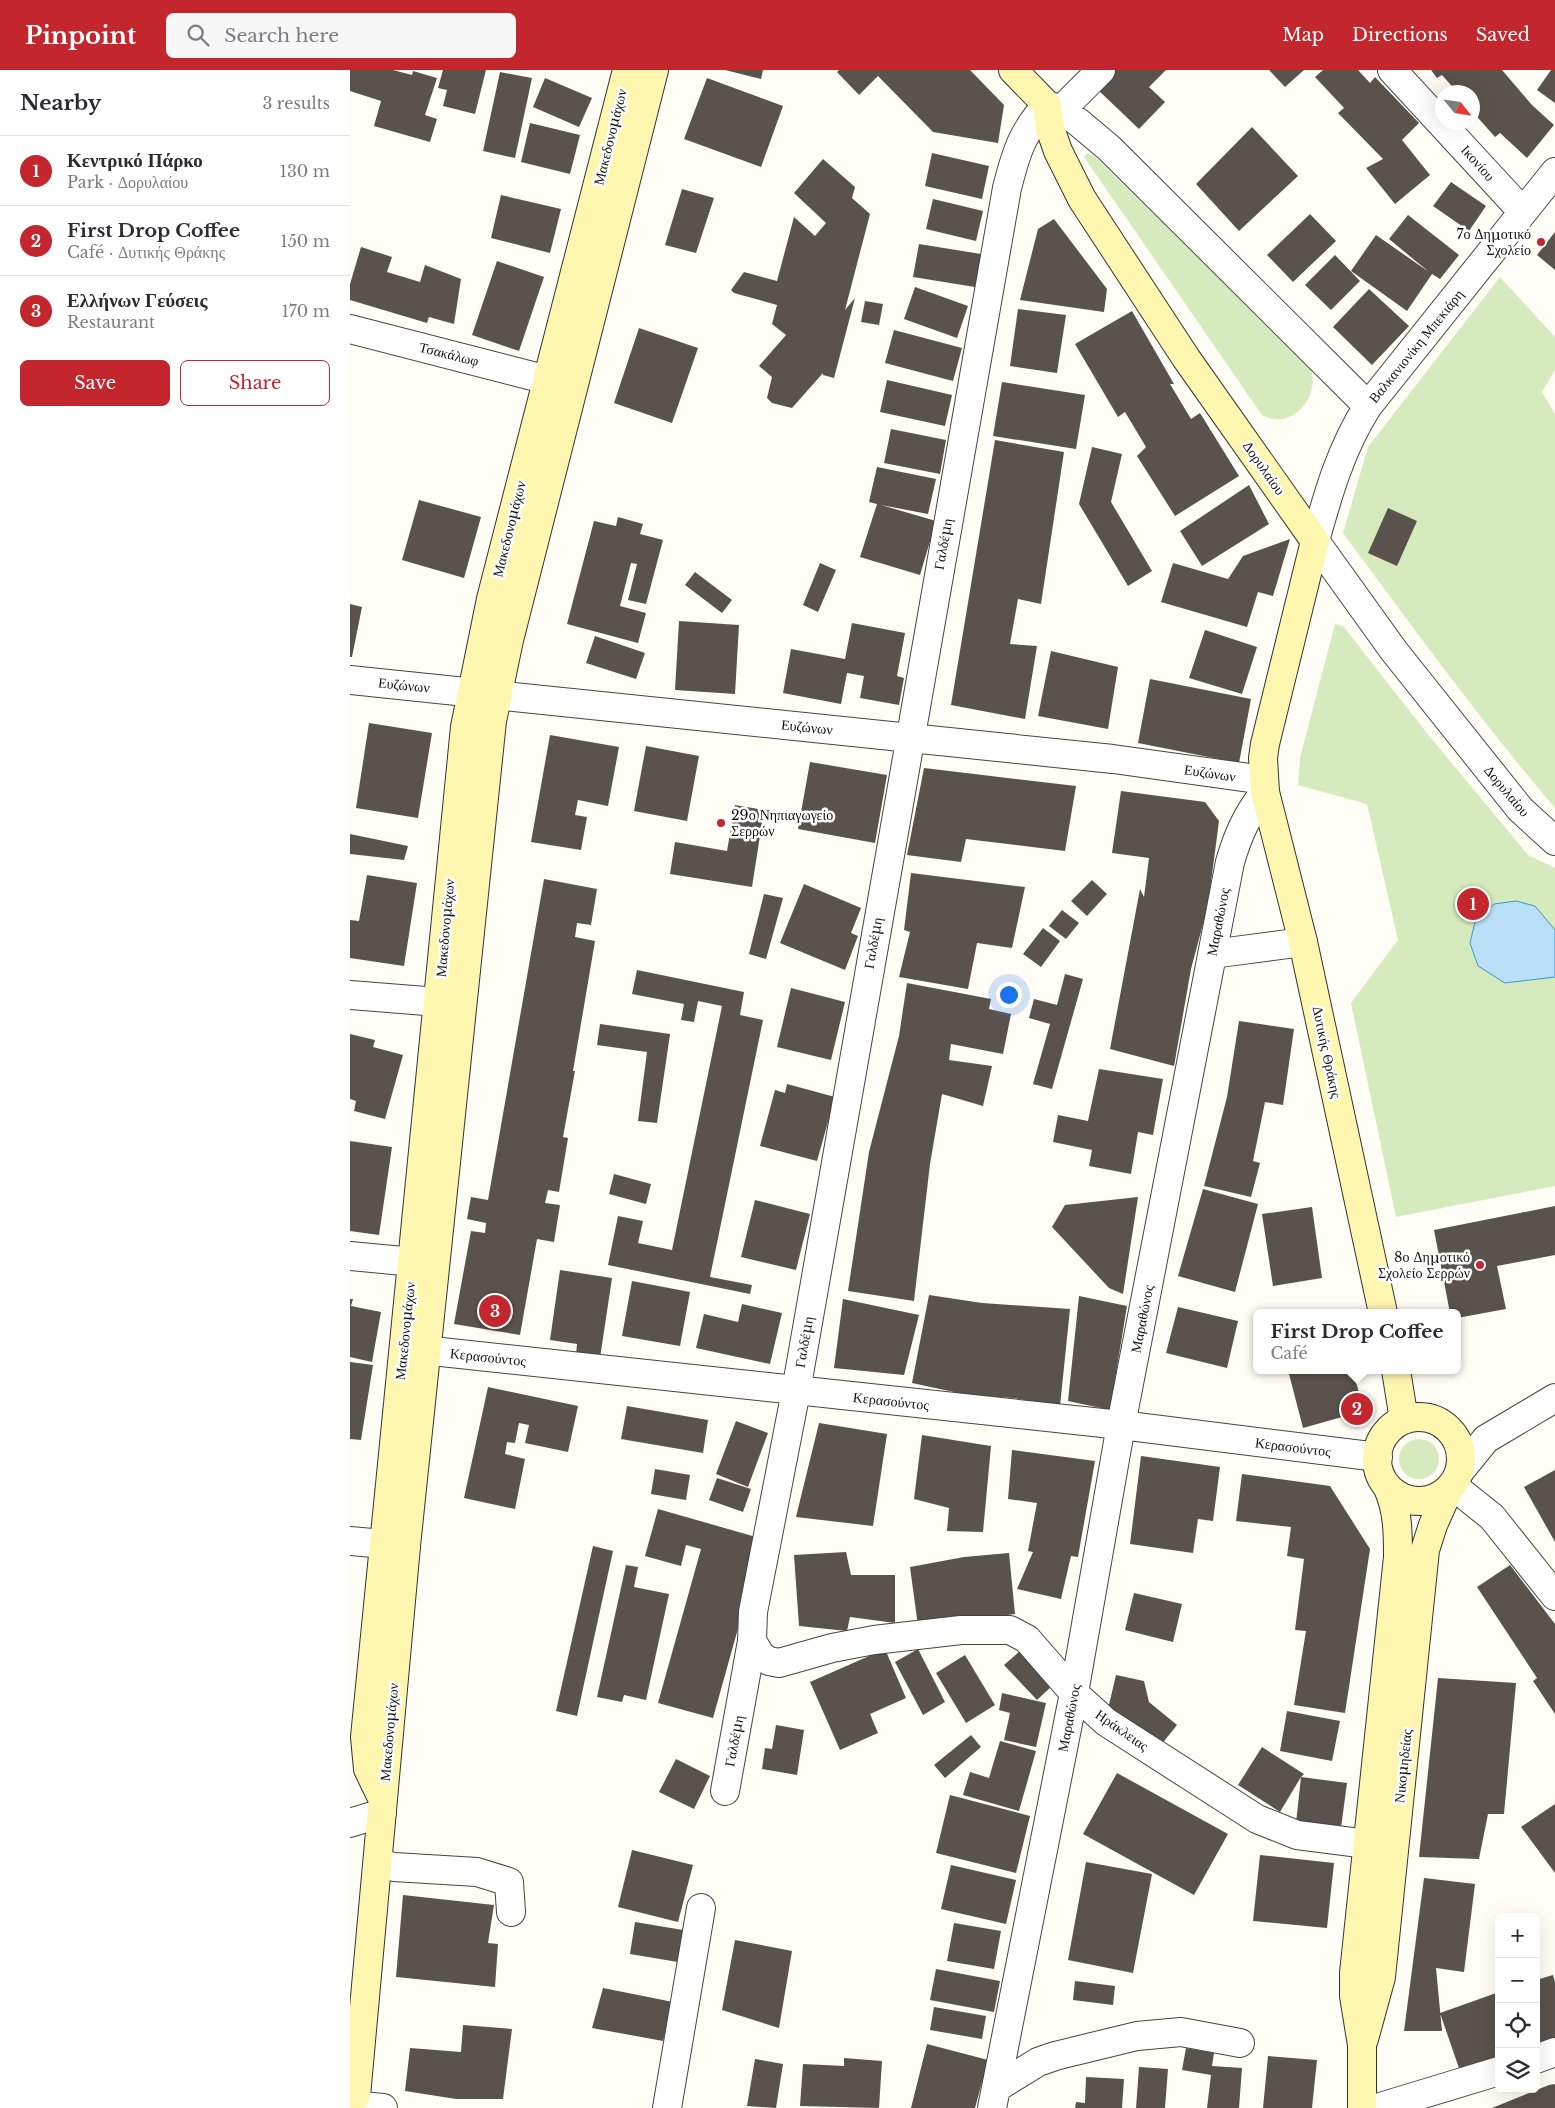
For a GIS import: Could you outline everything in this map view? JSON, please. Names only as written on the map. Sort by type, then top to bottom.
[{"type":"street","name":"Μακεδονομάχων","points":[[382,1806],[370,1777],[365,1751],[395,1545],[424,1263],[489,741],[483,693],[496,581],[627,70]]},
{"type":"street","name":"Μακεδονομάχων","points":[[424,1263],[438,1002],[463,740],[483,693],[654,70]]},
{"type":"street","points":[[1013,70],[1054,107],[1109,148],[1368,406]]},
{"type":"street","name":"Γαλδέμη","points":[[725,1791],[752,1640],[753,1612],[796,1391],[909,738],[1007,188],[1019,144],[1029,125],[1101,70]]},
{"type":"street","name":"Ικονίου","points":[[1392,70],[1522,212]]},
{"type":"street","name":"Δορυλαίου","points":[[1054,107],[1050,128],[1058,151],[1082,199],[1186,358],[1394,651],[1520,809],[1555,841]]},
{"type":"street","name":"Βαλκανιονίκη Μπεκιάρη","points":[[1315,541],[1344,450],[1368,406],[1555,172]]},
{"type":"street","name":"Τσακάλωφ","points":[[350,329],[548,380]]},
{"type":"street","points":[[1264,786],[1263,758],[1265,744],[1315,541]]},
{"type":"street","name":"Ευζώνων","points":[[350,680],[1113,759],[1264,786]]},
{"type":"street","name":"Δυτικής Θράκης","points":[[1264,786],[1303,942],[1382,1309]]},
{"type":"street","name":"Μαραθώνος","points":[[994,2098],[1074,1692],[1121,1426],[1230,862],[1239,832],[1264,786]]},
{"type":"street","points":[[1212,954],[1303,942]]},
{"type":"street","points":[[350,995],[438,1002]]},
{"type":"street","points":[[350,1256],[424,1263]]},
{"type":"street","name":"Κερασούντος","points":[[415,1349],[1121,1426],[1378,1457]]},
{"type":"street","points":[[1397,1374],[1404,1420]]},
{"type":"street","points":[[1454,1482],[1461,1454],[1458,1444],[1446,1427],[1428,1418],[1418,1417],[1404,1420],[1390,1430],[1383,1438],[1378,1457],[1379,1469],[1387,1486],[1405,1498],[1415,1501],[1431,1499],[1454,1482],[1486,1439],[1555,1398]]},
{"type":"street","points":[[1454,1482],[1492,1517],[1555,1596]]},
{"type":"street","name":"Νικομηδείας","points":[[1362,2045],[1381,1977],[1425,1550],[1432,1525],[1454,1482]]},
{"type":"street","name":"Νικομηδείας","points":[[1362,2108],[1362,2045],[1354,1996],[1354,1973],[1398,1557],[1396,1511],[1387,1486]]},
{"type":"street","points":[[350,1541],[395,1545]]},
{"type":"street","name":"Ηράκλειας","points":[[752,1640],[762,1656],[773,1663],[832,1648],[874,1640],[962,1630],[996,1628],[1010,1630],[1027,1639],[1074,1692],[1106,1722],[1257,1819],[1297,1835],[1394,1847]]},
{"type":"street","points":[[350,1823],[382,1806]]},
{"type":"street","points":[[382,1806],[354,2101],[383,2108]]},
{"type":"street","points":[[378,1863],[394,1868],[477,1872],[509,1882],[511,1912]]},
{"type":"street","points":[[667,2108],[701,1908]]},
{"type":"street","points":[[994,2098],[1038,2062],[1137,2036],[1181,2032],[1240,2043]]},
{"type":"street","points":[[1540,2058],[1555,2052]]},
{"type":"street","points":[[1376,2108],[1495,2072]]},
{"type":"green space","points":[[1087,153],[1094,156],[1310,367],[1313,378],[1312,389],[1302,408],[1294,415],[1284,419],[1273,419],[1262,415],[1084,157]]},
{"type":"green space","points":[[1500,277],[1555,337],[1555,370],[1542,392],[1555,414],[1555,808],[1473,707],[1343,533],[1368,447]]},
{"type":"green space","points":[[1335,624],[1343,626],[1430,737],[1528,855],[1555,868],[1555,1186],[1396,1217],[1351,1003],[1398,940],[1367,804],[1298,785],[1300,758]]},
{"type":"green space","points":[[1419,1439],[1433,1445],[1439,1459],[1433,1473],[1419,1479],[1405,1473],[1399,1459],[1405,1445]]},
{"type":"water","points":[[1516,901],[1535,906],[1555,930],[1555,977],[1505,983],[1478,966],[1470,943],[1475,922],[1494,904]]},
{"type":"building","points":[[350,70],[393,70],[412,75],[413,71],[437,78],[425,115],[437,119],[430,142],[374,126],[381,101],[350,91]]},
{"type":"building","points":[[443,70],[486,70],[475,114],[443,106],[447,90],[438,88]]},
{"type":"building","points":[[725,70],[763,70],[761,79]]},
{"type":"building","points":[[839,70],[970,70],[1004,105],[998,143],[933,132],[878,76],[859,95],[837,72]]},
{"type":"building","points":[[1114,70],[1166,70],[1149,87],[1165,102],[1139,129],[1096,88]]},
{"type":"building","points":[[1269,70],[1304,70],[1285,87]]},
{"type":"building","points":[[1323,70],[1358,70],[1370,83],[1375,77],[1419,123],[1402,140],[1430,175],[1395,204],[1366,168],[1383,159],[1338,113],[1344,108],[1315,77]]},
{"type":"building","points":[[1431,70],[1502,70],[1532,105],[1554,125],[1527,158],[1500,133],[1495,137],[1480,120],[1480,85],[1451,85],[1442,75],[1437,78]]},
{"type":"building","points":[[1551,70],[1555,70],[1555,103],[1537,90]]},
{"type":"building","points":[[500,72],[532,78],[515,158],[483,151]]},
{"type":"building","points":[[545,78],[592,98],[579,127],[533,107]]},
{"type":"building","points":[[707,78],[783,106],[761,167],[684,139]]},
{"type":"building","points":[[530,123],[580,135],[570,174],[521,162]]},
{"type":"building","points":[[1252,127],[1298,176],[1239,231],[1196,184]]},
{"type":"building","points":[[932,153],[989,166],[982,199],[925,186]]},
{"type":"building","points":[[823,159],[855,187],[852,198],[870,214],[845,310],[855,298],[834,378],[823,375],[823,373],[792,408],[772,403],[767,398],[772,377],[759,366],[786,335],[772,324],[777,305],[734,293],[731,290],[744,272],[777,281],[794,217],[815,236],[826,223],[794,193]]},
{"type":"building","points":[[1451,182],[1486,206],[1469,231],[1433,206]]},
{"type":"building","points":[[682,189],[714,198],[696,253],[665,245]]},
{"type":"building","points":[[501,195],[561,209],[550,253],[491,238]]},
{"type":"building","points":[[933,199],[983,211],[976,241],[926,229]]},
{"type":"building","points":[[1310,214],[1336,241],[1293,282],[1267,255]]},
{"type":"building","points":[[1408,215],[1459,255],[1440,279],[1432,274],[1407,311],[1351,271],[1376,235],[1429,272],[1389,239]]},
{"type":"building","points":[[1054,219],[1107,289],[1104,312],[1020,300],[1038,229]]},
{"type":"building","points":[[1555,232],[1555,270],[1537,255]]},
{"type":"building","points":[[919,244],[981,254],[975,287],[913,277]]},
{"type":"building","points":[[361,247],[392,257],[387,272],[420,282],[425,265],[461,279],[454,324],[429,317],[427,323],[350,300],[350,284]]},
{"type":"building","points":[[1335,255],[1360,281],[1331,310],[1305,285]]},
{"type":"building","points":[[497,261],[544,277],[519,351],[472,335]]},
{"type":"building","points":[[915,287],[968,306],[957,338],[904,319]]},
{"type":"building","points":[[1369,289],[1409,326],[1372,365],[1333,327]]},
{"type":"building","points":[[865,301],[883,304],[879,325],[861,322]]},
{"type":"building","points":[[1018,309],[1066,315],[1057,373],[1010,366]]},
{"type":"building","points":[[1132,311],[1174,384],[1170,384],[1191,419],[1200,413],[1239,476],[1175,516],[1137,456],[1146,447],[1125,412],[1118,417],[1075,344]]},
{"type":"building","points":[[639,328],[698,348],[672,423],[614,403]]},
{"type":"building","points":[[894,330],[962,348],[953,381],[885,363]]},
{"type":"building","points":[[887,380],[952,395],[945,426],[880,412]]},
{"type":"building","points":[[1002,382],[1085,395],[1076,449],[993,436]]},
{"type":"building","points":[[891,429],[946,440],[940,474],[884,463]]},
{"type":"building","points":[[995,440],[1064,452],[1041,604],[1018,599],[1010,644],[1037,646],[1025,719],[951,705]]},
{"type":"building","points":[[1092,447],[1122,454],[1111,502],[1152,571],[1128,586],[1079,504]]},
{"type":"building","points":[[877,467],[936,479],[928,514],[881,505],[936,521],[920,575],[860,557],[877,504],[869,502]]},
{"type":"building","points":[[1249,485],[1269,524],[1202,566],[1180,531]]},
{"type":"building","points":[[419,500],[481,517],[464,578],[402,560]]},
{"type":"building","points":[[1388,508],[1417,521],[1397,566],[1368,553]]},
{"type":"building","points":[[618,517],[643,524],[640,534],[663,540],[646,604],[628,600],[637,564],[631,563],[620,606],[646,613],[638,643],[567,624],[594,521],[616,526]]},
{"type":"building","points":[[1290,539],[1273,596],[1258,592],[1247,627],[1161,602],[1173,563],[1228,579],[1243,556]]},
{"type":"building","points":[[820,563],[836,570],[818,612],[803,605]]},
{"type":"building","points":[[695,572],[732,600],[722,613],[685,585]]},
{"type":"building","points":[[350,604],[362,607],[352,657],[350,657]]},
{"type":"building","points":[[679,621],[739,625],[735,694],[675,690]]},
{"type":"building","points":[[852,623],[905,633],[897,676],[904,678],[899,705],[860,698],[864,676],[847,673],[841,704],[783,693],[791,649],[845,659]]},
{"type":"building","points":[[1205,630],[1257,647],[1242,694],[1189,678]]},
{"type":"building","points":[[595,636],[645,653],[636,679],[586,663]]},
{"type":"building","points":[[1051,651],[1118,667],[1108,729],[1038,716]]},
{"type":"building","points":[[1150,679],[1251,699],[1239,763],[1138,743]]},
{"type":"building","points":[[369,723],[432,733],[418,818],[356,808]]},
{"type":"building","points":[[550,735],[619,747],[608,806],[578,800],[575,815],[587,817],[581,850],[531,842]]},
{"type":"building","points":[[646,746],[699,756],[687,821],[634,811]]},
{"type":"building","points":[[810,762],[887,775],[875,843],[798,829]]},
{"type":"building","points":[[924,768],[1076,786],[1065,851],[966,839],[961,862],[907,855]]},
{"type":"building","points":[[1121,791],[1205,802],[1219,821],[1208,905],[1191,969],[1174,1066],[1110,1049],[1140,889],[1144,897],[1149,858],[1112,853]]},
{"type":"building","points":[[735,805],[764,810],[752,887],[670,874],[675,842],[727,851]]},
{"type":"building","points":[[350,834],[408,846],[404,860],[350,854]]},
{"type":"building","points":[[911,873],[1025,887],[1012,948],[977,943],[968,989],[899,977],[910,932],[904,930]]},
{"type":"building","points":[[367,875],[417,883],[404,966],[350,958],[350,920],[359,921]]},
{"type":"building","points":[[544,879],[597,889],[591,925],[577,923],[575,937],[595,941],[563,1137],[568,1138],[559,1192],[548,1190],[545,1203],[560,1205],[554,1242],[537,1239],[520,1335],[454,1324],[471,1231],[485,1233],[486,1223],[467,1219],[471,1197],[488,1200]]},
{"type":"building","points":[[1092,880],[1107,894],[1087,916],[1071,901]]},
{"type":"building","points":[[804,884],[861,908],[851,933],[858,936],[845,970],[780,943]]},
{"type":"building","points":[[764,894],[783,898],[766,959],[749,954]]},
{"type":"building","points":[[1062,910],[1079,923],[1066,939],[1049,926]]},
{"type":"building","points":[[1043,928],[1060,941],[1041,967],[1023,954]]},
{"type":"building","points":[[637,970],[744,992],[740,1015],[763,1020],[710,1277],[752,1285],[750,1294],[608,1265],[618,1216],[643,1221],[638,1243],[672,1250],[722,1006],[698,1001],[694,1022],[681,1020],[684,1004],[632,994]]},
{"type":"building","points":[[1065,974],[1083,979],[1052,1089],[1033,1084],[1050,1024],[1029,1018],[1034,999],[1057,1005]]},
{"type":"building","points":[[907,983],[991,999],[989,1009],[1011,1014],[1003,1054],[951,1044],[949,1060],[992,1066],[983,1106],[942,1094],[930,1164],[914,1301],[848,1291],[869,1152],[899,1036]]},
{"type":"building","points":[[791,988],[845,1002],[831,1060],[777,1047]]},
{"type":"building","points":[[1239,1021],[1294,1029],[1283,1105],[1265,1102],[1253,1161],[1260,1163],[1251,1197],[1204,1186],[1227,1097]]},
{"type":"building","points":[[600,1024],[670,1034],[657,1123],[638,1121],[647,1052],[597,1045]]},
{"type":"building","points":[[350,1034],[375,1040],[373,1047],[403,1055],[385,1119],[354,1111],[356,1101],[350,1099]]},
{"type":"building","points":[[1099,1069],[1163,1079],[1153,1135],[1138,1132],[1131,1174],[1089,1166],[1092,1150],[1053,1142],[1058,1115],[1088,1121]]},
{"type":"building","points":[[787,1084],[835,1097],[817,1161],[760,1146],[775,1090],[785,1093]]},
{"type":"building","points":[[350,1141],[392,1147],[379,1235],[350,1231]]},
{"type":"building","points":[[614,1174],[651,1184],[646,1204],[609,1194]]},
{"type":"building","points":[[1203,1189],[1258,1204],[1235,1292],[1178,1276]]},
{"type":"building","points":[[1138,1197],[1123,1294],[1109,1288],[1052,1227],[1065,1205]]},
{"type":"building","points":[[755,1200],[810,1214],[796,1270],[741,1257]]},
{"type":"building","points":[[1555,1206],[1555,1255],[1497,1266],[1506,1309],[1461,1317],[1461,1309],[1449,1309],[1434,1230]]},
{"type":"building","points":[[1312,1207],[1322,1278],[1273,1286],[1262,1214]]},
{"type":"building","points":[[560,1270],[612,1278],[600,1358],[576,1355],[577,1344],[550,1340]]},
{"type":"building","points":[[632,1281],[690,1292],[680,1346],[622,1336]]},
{"type":"building","points":[[929,1295],[982,1303],[1070,1309],[1060,1406],[1013,1398],[968,1395],[912,1383]]},
{"type":"building","points":[[1079,1296],[1127,1306],[1110,1410],[1068,1401]]},
{"type":"building","points":[[350,1299],[353,1299],[351,1306],[381,1312],[372,1362],[350,1357]]},
{"type":"building","points":[[843,1299],[919,1315],[904,1375],[834,1368]]},
{"type":"building","points":[[742,1304],[782,1313],[770,1364],[696,1348],[704,1314],[738,1322]]},
{"type":"building","points":[[1178,1307],[1238,1321],[1227,1368],[1166,1353]]},
{"type":"building","points":[[350,1362],[373,1365],[361,1440],[350,1439]]},
{"type":"building","points":[[1289,1374],[1354,1374],[1361,1401],[1349,1415],[1303,1428]]},
{"type":"building","points":[[488,1387],[578,1406],[568,1452],[525,1443],[529,1425],[519,1423],[515,1443],[507,1442],[505,1454],[525,1459],[515,1509],[464,1498]]},
{"type":"building","points":[[627,1406],[708,1420],[703,1453],[621,1439]]},
{"type":"building","points":[[736,1421],[768,1433],[748,1487],[716,1474]]},
{"type":"building","points":[[819,1423],[887,1434],[873,1526],[796,1517]]},
{"type":"building","points":[[922,1435],[991,1446],[983,1532],[947,1531],[949,1508],[914,1499]]},
{"type":"building","points":[[1012,1450],[1095,1461],[1078,1557],[1071,1556],[1061,1599],[1017,1589],[1033,1552],[1028,1551],[1037,1503],[1008,1499]]},
{"type":"building","points":[[1141,1456],[1220,1467],[1213,1521],[1198,1519],[1193,1553],[1130,1544]]},
{"type":"building","points":[[655,1469],[690,1475],[686,1500],[651,1494]]},
{"type":"building","points":[[1555,1470],[1555,1542],[1524,1487]]},
{"type":"building","points":[[1242,1474],[1330,1486],[1370,1549],[1345,1713],[1294,1705],[1306,1631],[1295,1630],[1304,1559],[1287,1556],[1291,1527],[1236,1521]]},
{"type":"building","points":[[717,1478],[751,1489],[743,1512],[709,1500]]},
{"type":"building","points":[[658,1509],[763,1539],[713,1718],[658,1703],[701,1549],[686,1545],[681,1566],[645,1556]]},
{"type":"building","points":[[593,1546],[613,1551],[577,1716],[556,1711]]},
{"type":"building","points":[[846,1552],[851,1575],[895,1575],[895,1623],[850,1617],[847,1631],[799,1626],[794,1555]]},
{"type":"building","points":[[1009,1553],[1015,1614],[918,1626],[910,1567],[964,1557]]},
{"type":"building","points":[[626,1565],[638,1567],[634,1587],[669,1594],[646,1700],[624,1695],[622,1702],[597,1697]]},
{"type":"building","points":[[1510,1565],[1555,1624],[1555,1714],[1533,1681],[1537,1678],[1477,1587]]},
{"type":"building","points":[[1134,1593],[1182,1604],[1173,1642],[1125,1630]]},
{"type":"building","points":[[885,1649],[906,1698],[870,1714],[878,1733],[840,1750],[810,1682]]},
{"type":"building","points":[[918,1649],[945,1702],[923,1715],[895,1662]]},
{"type":"building","points":[[1021,1650],[1053,1685],[1037,1700],[1004,1665]]},
{"type":"building","points":[[965,1655],[995,1705],[966,1723],[936,1673]]},
{"type":"building","points":[[1116,1675],[1144,1681],[1149,1702],[1177,1725],[1157,1750],[1108,1709]]},
{"type":"building","points":[[1438,1678],[1516,1683],[1504,1814],[1488,1814],[1479,1859],[1419,1857]]},
{"type":"building","points":[[1002,1693],[1046,1703],[1036,1747],[1004,1740],[1010,1713],[999,1710]]},
{"type":"building","points":[[1287,1711],[1340,1721],[1332,1761],[1280,1751]]},
{"type":"building","points":[[776,1725],[804,1730],[797,1775],[762,1769],[765,1748],[772,1749]]},
{"type":"building","points":[[971,1735],[981,1747],[945,1778],[934,1765]]},
{"type":"building","points":[[1000,1741],[1036,1751],[1019,1811],[963,1795],[970,1772],[989,1778]]},
{"type":"building","points":[[1262,1747],[1304,1774],[1280,1812],[1238,1785]]},
{"type":"building","points":[[676,1759],[710,1776],[694,1809],[659,1792]]},
{"type":"building","points":[[1117,1773],[1228,1834],[1194,1895],[1083,1834]]},
{"type":"building","points":[[1301,1777],[1347,1783],[1341,1828],[1296,1823]]},
{"type":"building","points":[[950,1795],[1030,1816],[1016,1873],[936,1853]]},
{"type":"building","points":[[1555,1804],[1555,1873],[1521,1827]]},
{"type":"building","points":[[632,1850],[693,1865],[678,1922],[618,1907]]},
{"type":"building","points":[[1260,1855],[1334,1863],[1327,1928],[1253,1921]]},
{"type":"building","points":[[1086,1862],[1152,1874],[1133,1973],[1068,1960]]},
{"type":"building","points":[[951,1865],[1016,1880],[1006,1924],[941,1909]]},
{"type":"building","points":[[1424,1878],[1475,1884],[1464,1972],[1436,1968],[1442,2031],[1404,2031]]},
{"type":"building","points":[[403,1895],[494,1905],[488,1943],[498,1944],[495,1987],[396,1977]]},
{"type":"building","points":[[635,1922],[683,1930],[678,1962],[630,1954]]},
{"type":"building","points":[[954,1923],[1001,1931],[994,1969],[947,1961]]},
{"type":"building","points":[[735,1940],[792,1951],[779,2028],[722,2010]]},
{"type":"building","points":[[936,1969],[1000,1981],[994,2012],[930,2000]]},
{"type":"building","points":[[1553,1975],[1555,1982],[1555,2044],[1540,2049],[1540,2003],[1540,1979]]},
{"type":"building","points":[[1075,1981],[1115,1986],[1113,2005],[1073,2000]]},
{"type":"building","points":[[603,1988],[673,2002],[663,2041],[592,2028]]},
{"type":"building","points":[[1495,1993],[1495,2063],[1461,2074],[1440,2013]]},
{"type":"building","points":[[934,2007],[986,2016],[982,2039],[930,2030]]},
{"type":"building","points":[[463,2025],[512,2029],[503,2099],[456,2099],[405,2091],[410,2048],[461,2052]]},
{"type":"building","points":[[927,2044],[988,2060],[975,2108],[911,2108]]},
{"type":"building","points":[[1186,2048],[1214,2053],[1212,2066],[1242,2068],[1239,2108],[1207,2108],[1211,2075],[1182,2070]]},
{"type":"building","points":[[1268,2056],[1317,2060],[1312,2108],[1263,2108]]},
{"type":"building","points":[[844,2058],[882,2061],[879,2108],[800,2106],[803,2064],[844,2066]]},
{"type":"building","points":[[755,2059],[783,2064],[776,2108],[747,2106]]},
{"type":"building","points":[[1139,2067],[1168,2069],[1165,2108],[1136,2108]]},
{"type":"building","points":[[1086,2077],[1124,2079],[1122,2108],[1075,2108],[1076,2102],[1085,2103]]},
{"type":"building","points":[[1555,2084],[1555,2108],[1492,2108],[1529,2093],[1540,2093],[1540,2089]]},
{"type":"place","name":"7ο Δημοτικό Σχολείο","points":[[1541,242]]},
{"type":"place","name":"29ο Νηπιαγωγείο Σερρών","points":[[721,823]]},
{"type":"place","name":"Κεντρικό Πάρκο","points":[[1473,904]]},
{"type":"place","name":"8ο Δημοτικό Σχολείο Σερρών","points":[[1480,1265]]},
{"type":"place","name":"Ελλήνων Γεύσεις","points":[[495,1311]]},
{"type":"place","name":"First Drop Coffee","points":[[1357,1409]]}]
